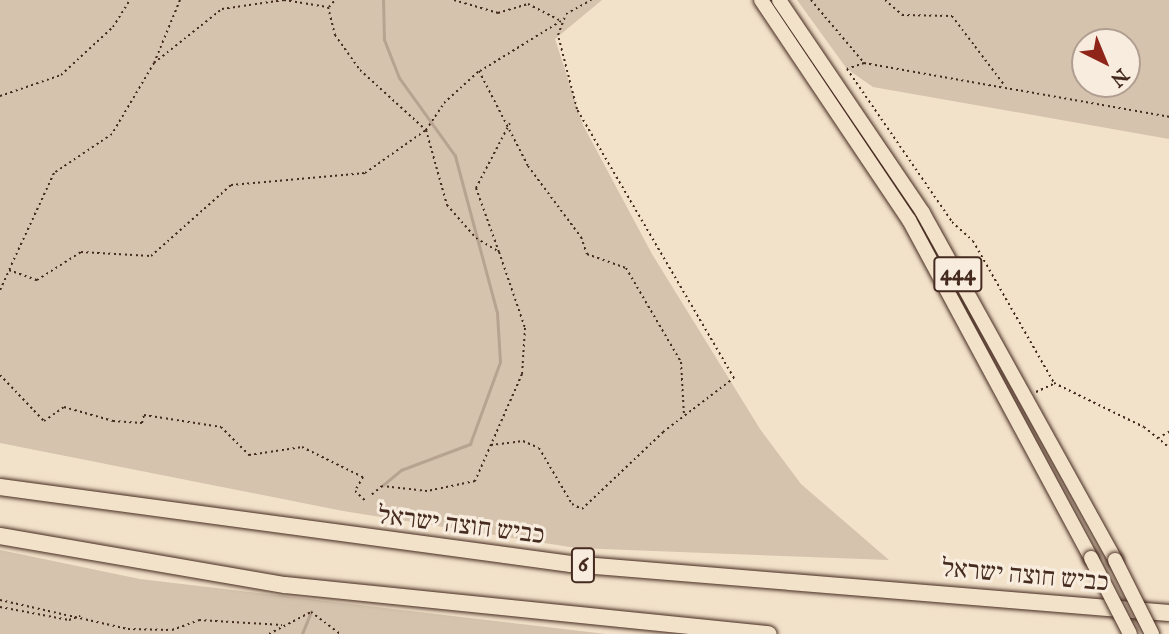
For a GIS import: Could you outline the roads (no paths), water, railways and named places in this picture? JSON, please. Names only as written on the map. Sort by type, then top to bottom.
[{"type":"highway","name":"כביש חוצה ישראל","points":[[0,487],[571,564],[1169,614]]},
{"type":"highway","name":"6","points":[[0,536],[285,585],[769,634]]},
{"type":"main road","name":"444","points":[[761,0],[909,220],[1130,634]]},
{"type":"main road","name":"444","points":[[779,0],[923,213],[1027,397],[1152,634]]},
{"type":"waterway","points":[[382,486],[401,470],[470,444],[500,362],[497,313],[455,156],[399,78],[384,40],[383,0]]},
{"type":"waterway","points":[[302,634],[311,612]]}]
